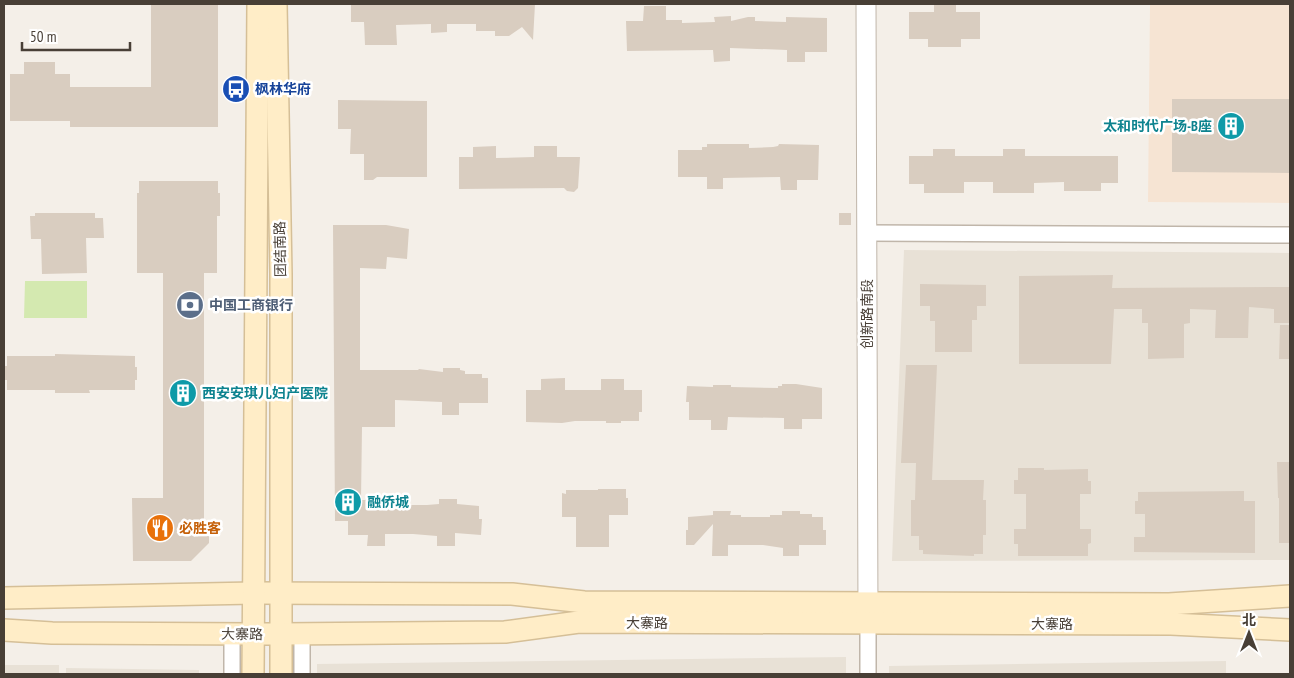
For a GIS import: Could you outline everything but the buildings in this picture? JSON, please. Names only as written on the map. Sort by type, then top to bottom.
[{"type":"main road","name":"团结南路","points":[[253,674],[258,4]]},
{"type":"main road","name":"团结南路","points":[[276,4],[281,274],[282,594],[292,634],[281,674]]},
{"type":"main road","name":"大寨路","points":[[4,598],[254,594],[512,594],[584,602],[1169,604],[1290,596]]},
{"type":"main road","name":"大寨路","points":[[4,630],[52,633],[232,634],[504,632],[579,622],[1171,624],[1290,630]]},
{"type":"street","name":"创新路南段","points":[[866,4],[868,624]]},
{"type":"street","points":[[867,233],[1290,234]]},
{"type":"street","points":[[868,624],[868,674]]},
{"type":"street","points":[[232,634],[232,674]]},
{"type":"street","points":[[292,634],[302,674]]},
{"type":"shaded area","points":[[1150,4],[1290,4],[1290,203],[1148,202]]},
{"type":"shaded area","points":[[904,250],[1290,253],[1290,560],[892,561]]},
{"type":"shaded area","points":[[846,657],[846,674],[317,674],[317,664]]},
{"type":"shaded area","points":[[1226,661],[1226,674],[889,674],[889,666]]},
{"type":"shaded area","points":[[4,665],[59,665],[59,674],[4,674]]},
{"type":"shaded area","points":[[66,668],[199,670],[199,674],[66,674]]},
{"type":"green space","points":[[25,281],[87,281],[87,318],[24,318]]},
{"type":"place","name":"枫林华府","points":[[236,89]]},
{"type":"place","name":"太和时代广场-B座","points":[[1231,126]]},
{"type":"place","name":"中国工商银行","points":[[190,305]]},
{"type":"place","name":"西安安琪儿妇产医院","points":[[183,393]]},
{"type":"place","name":"融侨城","points":[[348,502]]},
{"type":"place","name":"必胜客","points":[[160,528]]}]
